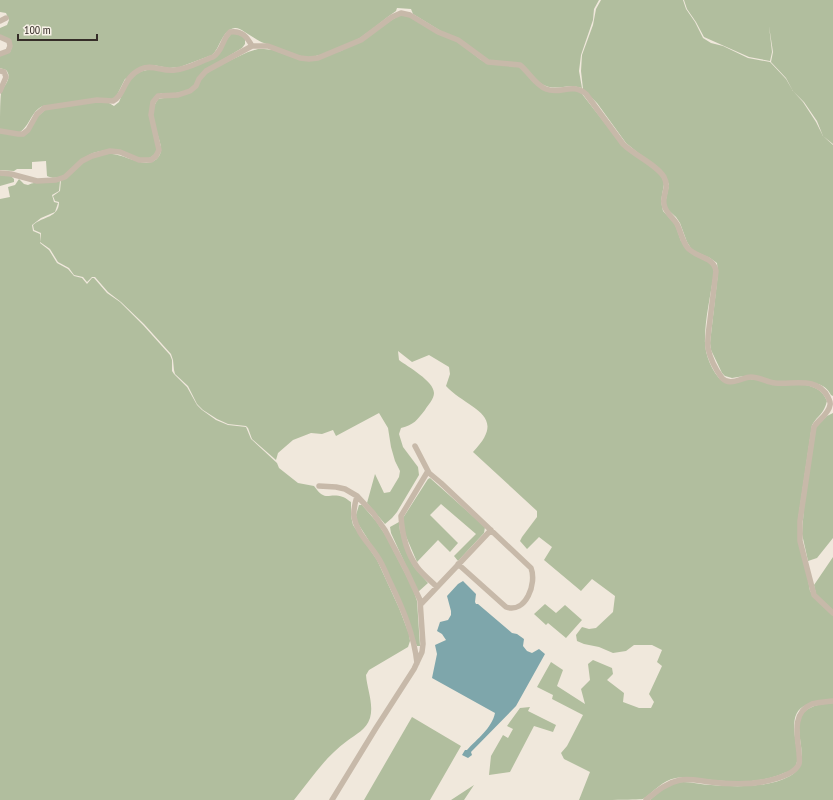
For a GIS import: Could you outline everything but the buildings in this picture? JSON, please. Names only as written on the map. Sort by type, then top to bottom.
[{"type":"street","points":[[0,173],[12,174],[37,181],[56,180],[65,177],[82,161],[92,156],[110,151],[120,152],[139,160],[151,160],[156,156],[159,150],[151,115],[153,102],[156,98],[161,96],[178,95],[190,91],[196,86],[199,79],[206,71],[252,46],[268,46],[300,58],[318,58],[361,40],[392,17],[401,13],[407,13],[442,34],[465,45],[488,62],[520,65],[538,84],[545,89],[576,88],[586,94],[623,144],[630,151],[658,170],[663,176],[666,183],[663,201],[666,212],[676,222],[686,246],[690,251],[716,266],[708,348],[716,369],[722,378],[731,382],[751,377],[774,383],[803,382],[821,388],[826,393],[830,401],[830,406],[826,413],[814,427],[800,521],[800,535],[814,595],[833,613]]},
{"type":"street","points":[[0,21],[6,18]]},
{"type":"street","points":[[0,131],[23,134],[28,130],[37,114],[44,108],[97,100],[113,101],[119,97],[128,78],[140,69],[151,67],[174,70],[213,57],[218,54],[225,38],[230,32],[238,31],[242,33],[252,46]]},
{"type":"street","points":[[0,37],[9,41],[10,46],[8,51],[0,54]]},
{"type":"street","points":[[0,71],[4,72],[6,77],[0,91]]},
{"type":"street","points":[[415,446],[428,471],[531,568],[533,573],[532,590],[530,595],[523,602],[510,608],[458,564]]},
{"type":"street","points":[[428,471],[401,516],[401,524],[411,556],[417,567],[437,587]]},
{"type":"street","points":[[319,486],[345,489],[357,496],[369,508],[385,530],[416,590],[421,604],[424,644],[417,664],[332,800]]},
{"type":"street","points":[[357,496],[354,513],[356,525],[362,536],[380,560],[403,610],[409,626],[416,653],[417,664]]},
{"type":"street","points":[[421,604],[491,530]]},
{"type":"street","points":[[646,800],[663,786],[680,780],[689,779],[732,784],[760,782],[776,779],[788,774],[796,769],[799,764],[796,731],[798,717],[801,712],[811,705],[833,701]]},
{"type":"green space","points":[[0,0],[599,0],[594,9],[593,20],[581,55],[579,71],[582,88],[572,86],[556,88],[545,86],[525,67],[490,61],[413,14],[411,9],[397,8],[396,11],[352,43],[322,55],[308,57],[292,54],[261,42],[238,28],[231,29],[224,35],[212,55],[180,67],[169,68],[153,65],[125,79],[116,97],[112,99],[43,106],[36,111],[26,127],[19,133],[0,130],[1,93],[9,76],[6,70],[0,68],[0,55],[10,52],[12,47],[9,39],[0,35],[0,28],[7,25],[9,20],[6,13],[0,12]]},
{"type":"green space","points":[[601,0],[683,0],[686,9],[703,38],[711,43],[723,46],[748,58],[770,62],[786,79],[793,91],[803,102],[823,136],[833,145],[833,396],[826,388],[818,384],[775,381],[744,376],[732,378],[725,376],[722,373],[711,350],[710,343],[718,273],[717,263],[710,258],[692,250],[687,242],[680,223],[667,209],[665,204],[669,185],[665,175],[626,143],[597,103],[583,89],[581,71],[582,55],[593,25],[596,9]]},
{"type":"green space","points":[[684,0],[769,0],[769,26],[772,52],[770,61],[749,57],[704,37],[687,9]]},
{"type":"green space","points":[[769,0],[833,0],[833,144],[823,136],[817,121],[804,102],[793,91],[786,78],[771,62],[773,52],[769,26]]},
{"type":"green space","points":[[400,15],[410,16],[457,41],[481,60],[517,66],[522,69],[534,83],[559,91],[578,91],[582,94],[622,145],[662,176],[664,184],[661,201],[663,211],[675,224],[681,241],[712,264],[714,272],[705,331],[705,344],[709,362],[718,377],[722,381],[749,379],[806,385],[819,390],[825,397],[827,401],[823,412],[812,425],[798,520],[810,591],[833,615],[833,699],[809,704],[799,710],[795,718],[794,727],[797,764],[793,769],[774,777],[755,781],[724,781],[679,777],[666,781],[643,799],[579,800],[590,772],[564,759],[561,753],[567,746],[583,715],[552,699],[553,695],[537,687],[551,662],[563,670],[557,686],[585,704],[581,689],[590,680],[588,664],[593,660],[612,668],[613,674],[607,680],[624,693],[623,702],[639,708],[651,708],[654,702],[649,694],[662,666],[657,662],[662,650],[652,645],[634,645],[626,651],[613,653],[599,647],[577,641],[576,635],[582,627],[589,629],[596,628],[613,612],[615,596],[592,579],[581,591],[544,560],[552,547],[539,537],[527,549],[520,541],[537,517],[537,511],[473,452],[483,439],[487,429],[486,420],[474,407],[446,386],[450,374],[449,367],[429,355],[412,362],[398,351],[399,360],[425,379],[433,388],[434,393],[431,402],[417,419],[412,424],[401,428],[399,434],[403,447],[418,467],[419,475],[397,512],[385,524],[367,503],[375,474],[384,493],[390,492],[399,477],[400,471],[391,447],[388,428],[379,413],[336,436],[333,430],[322,434],[311,433],[293,440],[278,453],[276,460],[252,439],[246,426],[228,424],[203,410],[197,404],[188,386],[175,374],[171,354],[144,324],[108,292],[95,277],[92,277],[87,282],[83,277],[74,275],[69,268],[58,262],[50,249],[40,242],[41,233],[34,230],[33,225],[56,211],[59,202],[55,201],[53,196],[60,191],[61,180],[77,167],[94,157],[108,154],[114,154],[135,161],[148,163],[154,161],[159,156],[161,145],[153,119],[154,106],[158,99],[187,94],[206,74],[214,68],[248,52],[258,49],[273,50],[300,60],[341,51]]},
{"type":"green space","points":[[232,33],[239,33],[245,39],[245,44],[242,48],[212,66],[189,90],[176,93],[161,93],[151,103],[157,150],[147,159],[114,149],[100,151],[89,155],[70,171],[59,177],[53,178],[47,176],[46,161],[32,162],[32,169],[17,169],[14,171],[0,170],[0,133],[22,136],[35,119],[45,110],[90,102],[109,103],[114,106],[119,102],[128,80],[139,72],[151,69],[167,71],[214,58]]},
{"type":"green space","points":[[0,175],[11,176],[14,179],[14,182],[0,186]]},
{"type":"green space","points":[[19,179],[24,184],[28,185],[60,181],[59,191],[52,195],[54,202],[58,203],[55,212],[41,218],[32,225],[33,231],[40,234],[40,243],[49,250],[57,263],[68,269],[74,276],[82,278],[87,284],[92,278],[94,278],[107,293],[120,302],[143,325],[170,355],[172,360],[172,371],[187,387],[197,405],[202,410],[216,420],[228,425],[246,427],[251,439],[277,463],[279,468],[298,483],[314,486],[324,496],[343,497],[351,502],[351,516],[353,525],[377,560],[399,608],[409,634],[410,641],[408,647],[369,670],[366,675],[371,702],[371,713],[366,726],[332,754],[294,800],[0,800],[0,199],[10,197],[8,187],[15,185]]},
{"type":"green space","points":[[833,413],[833,538],[817,558],[808,561],[802,534],[804,506],[816,427],[827,416]]},
{"type":"green space","points":[[430,478],[485,527],[484,533],[458,561],[454,556],[476,534],[441,504],[430,515],[458,543],[450,552],[438,540],[417,562],[405,534],[403,518]]},
{"type":"green space","points":[[359,505],[362,505],[376,521],[386,536],[413,589],[417,601],[420,646],[417,646],[369,541],[357,522],[356,515]]},
{"type":"green space","points":[[399,522],[400,531],[414,567],[428,583],[418,592],[391,533],[390,527]]},
{"type":"green space","points":[[833,557],[833,612],[816,594],[814,585]]},
{"type":"green space","points":[[545,604],[556,613],[565,605],[582,620],[566,638],[548,623],[546,625],[534,614]]},
{"type":"green space","points":[[833,703],[833,800],[650,800],[659,792],[675,783],[684,782],[720,786],[752,786],[772,783],[790,776],[798,769],[801,760],[802,751],[799,730],[803,713],[814,706]]},
{"type":"green space","points":[[530,707],[528,711],[556,725],[553,732],[534,726],[510,772],[489,775],[491,756],[503,735],[508,738],[513,729],[507,726],[520,708]]},
{"type":"green space","points":[[412,717],[461,746],[430,800],[364,800]]},
{"type":"green space","points":[[474,785],[464,800],[451,800]]},
{"type":"water","points":[[463,581],[476,594],[476,604],[478,604],[512,633],[517,634],[524,639],[523,646],[527,651],[532,653],[539,649],[545,654],[516,706],[471,752],[472,755],[468,758],[462,755],[465,750],[467,750],[491,724],[495,713],[432,678],[437,654],[435,645],[446,640],[442,634],[437,631],[440,622],[448,620],[451,615],[447,596],[458,584]]}]
